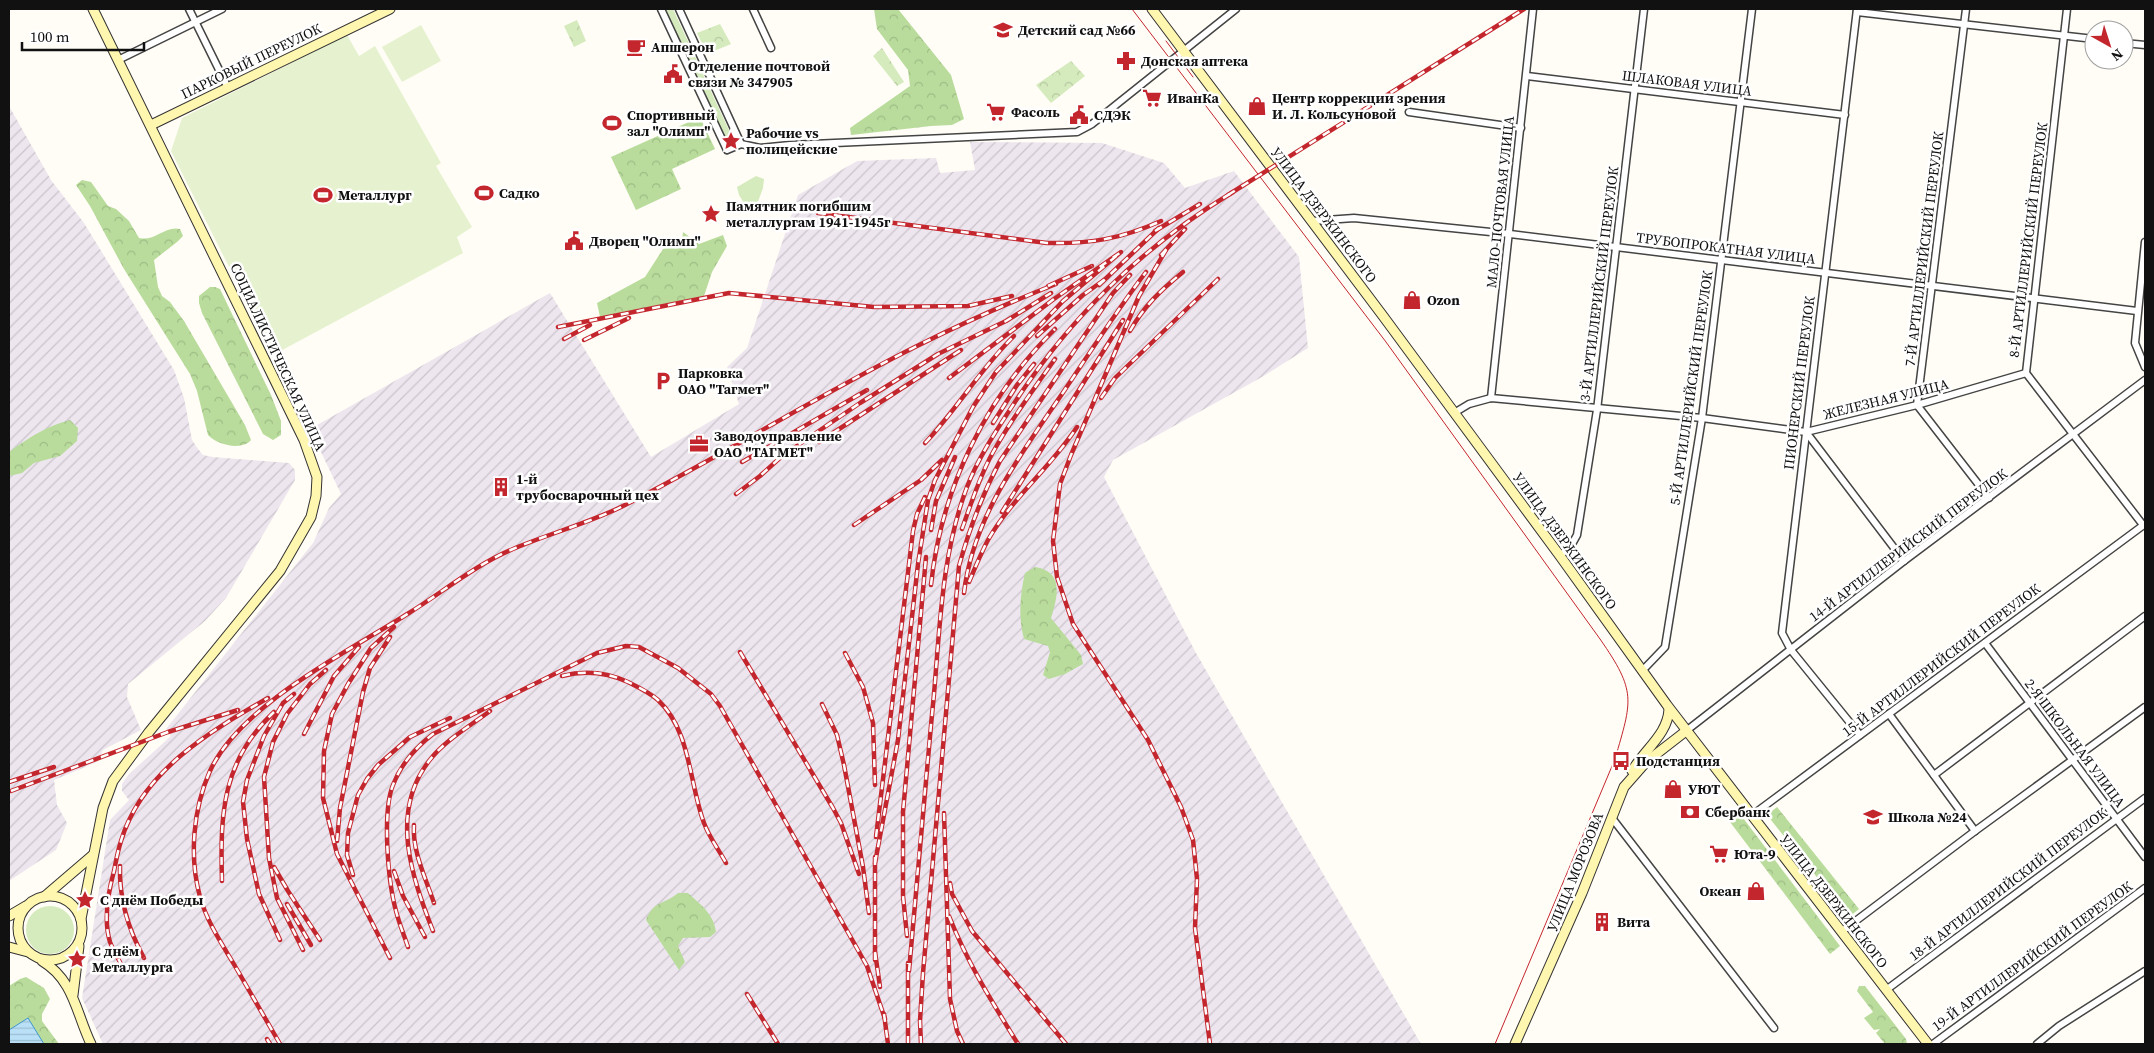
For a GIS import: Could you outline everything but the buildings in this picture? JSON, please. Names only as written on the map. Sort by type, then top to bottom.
[{"type":"street","name":"СОЦИАЛИСТИЧЕСКАЯ УЛИЦА","points":[[81,919],[103,808],[113,781],[150,732],[280,571],[311,517],[317,486],[315,467],[304,440],[93,9]]},
{"type":"street","points":[[189,9],[228,88]]},
{"type":"street","points":[[118,60],[222,9]]},
{"type":"street","points":[[661,9],[727,150],[741,144]]},
{"type":"street","points":[[679,9],[741,144],[760,148],[1077,132],[1092,124],[1236,9]]},
{"type":"street","points":[[753,9],[772,48]]},
{"type":"street","name":"УЛИЦА ДЗЕРЖИНСКОГО","points":[[1152,9],[1560,556],[1686,731],[1928,1044]]},
{"type":"street","name":"МАЛО-ПОЧТОВАЯ УЛИЦА","points":[[1492,398],[1533,9]]},
{"type":"street","name":"3-Й АРТИЛЛЕРИЙСКИЙ ПЕРЕУЛОК","points":[[1560,556],[1572,544],[1577,535],[1597,410],[1644,9]]},
{"type":"street","name":"5-Й АРТИЛЛЕРИЙСКИЙ ПЕРЕУЛОК","points":[[1642,671],[1665,647],[1702,418],[1752,9]]},
{"type":"street","name":"7-Й АРТИЛЛЕРИЙСКИЙ ПЕРЕУЛОК","points":[[1917,405],[1966,9]]},
{"type":"street","name":"8-Й АРТИЛЛЕРИЙСКИЙ ПЕРЕУЛОК","points":[[2067,9],[2026,373],[2144,525]]},
{"type":"street","name":"ПАРКОВЫЙ ПЕРЕУЛОК","points":[[151,125],[387,10]]},
{"type":"street","points":[[1857,10],[2084,39]]},
{"type":"street","name":"ПИОНЕРСКИЙ ПЕРЕУЛОК","points":[[1857,10],[1782,633],[1791,650],[1860,735]]},
{"type":"street","name":"ШЛАКОВАЯ УЛИЦА","points":[[1527,76],[1845,115]]},
{"type":"street","points":[[1409,112],[1521,128]]},
{"type":"street","name":"ТРУБОПРОКАТНАЯ УЛИЦА","points":[[1312,222],[1354,218],[1510,234],[2137,311]]},
{"type":"street","points":[[2145,242],[2135,343],[2145,368]]},
{"type":"street","name":"ЖЕЛЕЗНАЯ УЛИЦА","points":[[1454,413],[1469,404],[1492,398],[1597,410],[1702,418],[1806,432],[1917,405],[2026,373]]},
{"type":"street","name":"14-Й АРТИЛЛЕРИЙСКИЙ ПЕРЕУЛОК","points":[[1686,731],[1904,560],[2145,380]]},
{"type":"street","points":[[1917,405],[1989,498]]},
{"type":"street","points":[[1806,432],[1904,560]]},
{"type":"street","name":"15-Й АРТИЛЛЕРИЙСКИЙ ПЕРЕУЛОК","points":[[1751,816],[2144,525]]},
{"type":"street","points":[[1934,775],[2145,616]]},
{"type":"street","name":"2-Я ШКОЛЬНАЯ УЛИЦА","points":[[1985,643],[2145,858]]},
{"type":"street","points":[[1841,932],[2145,706]]},
{"type":"street","points":[[1624,787],[1638,760],[1665,728],[1669,708]]},
{"type":"street","points":[[1889,714],[1975,831]]},
{"type":"street","name":"УЛИЦА МОРОЗОВА","points":[[1515,1044],[1582,893],[1624,787],[1646,762],[1686,731]]},
{"type":"street","name":"18-Й АРТИЛЛЕРИЙСКИЙ ПЕРЕУЛОК","points":[[1886,990],[2145,798]]},
{"type":"street","points":[[1612,818],[1774,1028]]},
{"type":"street","points":[[9,916],[43,897],[93,855]]},
{"type":"street","name":"19-Й АРТИЛЛЕРИЙСКИЙ ПЕРЕУЛОК","points":[[1934,1044],[2145,888]]},
{"type":"street","points":[[43,897],[53,896],[71,903],[81,919],[82,934],[75,967],[73,995]]},
{"type":"street","points":[[30,904],[23,912],[19,922],[18,932],[22,943],[32,954],[57,972],[73,995],[91,1044]]},
{"type":"street","points":[[9,947],[45,960],[65,957],[73,952],[82,934]]},
{"type":"street","points":[[2037,1044],[2060,1026],[2145,970]]},
{"type":"shaded area","points":[[9,106],[51,180],[84,223],[174,370],[184,398],[192,440],[198,449],[203,455],[213,457],[289,463],[295,470],[295,480],[226,598],[205,621],[128,684],[127,697],[141,730],[103,750],[97,762],[54,780],[57,805],[67,823],[56,850],[9,881]]},
{"type":"shaded area","points":[[970,142],[1102,143],[1164,163],[1185,188],[1234,171],[1299,257],[1308,348],[1262,377],[1113,460],[1104,477],[1196,653],[1421,1044],[103,1044],[82,998],[110,820],[129,800],[122,791],[122,784],[129,774],[171,736],[166,729],[313,543],[329,508],[341,494],[310,429],[550,293],[651,457],[739,404],[727,367],[747,348],[798,195],[857,161],[936,158],[940,173],[975,170]]},
{"type":"green space","points":[[665,9],[673,9],[733,139],[726,142]]},
{"type":"green space","points":[[874,9],[898,9],[951,75],[964,119],[952,125],[851,135],[850,128],[910,86],[908,70],[877,29]]},
{"type":"green space","points":[[577,20],[586,41],[574,47],[564,26]]},
{"type":"green space","points":[[720,24],[731,44],[707,54],[697,33]]},
{"type":"green space","points":[[421,25],[441,61],[402,82],[382,47]]},
{"type":"green space","name":"Металлург","points":[[347,35],[359,56],[375,46],[441,163],[436,166],[472,227],[457,237],[463,253],[273,355],[171,151],[182,118]]},
{"type":"green space","points":[[882,48],[904,82],[897,86],[873,56]]},
{"type":"green space","points":[[1071,61],[1085,76],[1051,103],[1036,85]]},
{"type":"green space","points":[[700,117],[715,149],[672,169],[681,189],[636,210],[611,157]]},
{"type":"green space","points":[[756,176],[764,179],[763,188],[756,207],[749,211],[739,195],[737,187]]},
{"type":"green space","points":[[82,180],[91,182],[108,206],[116,209],[129,221],[139,238],[150,238],[170,229],[180,229],[183,236],[154,260],[158,287],[162,296],[170,302],[184,321],[245,425],[251,440],[247,443],[236,446],[223,444],[208,435],[197,391],[190,374],[124,269],[90,206],[76,185]]},
{"type":"green space","points":[[683,232],[699,244],[723,235],[727,246],[712,272],[704,296],[600,317],[597,303],[645,277],[663,249],[682,241]]},
{"type":"green space","points":[[210,287],[220,289],[271,395],[281,421],[281,435],[273,440],[263,434],[202,313],[199,296]]},
{"type":"green space","points":[[70,420],[78,428],[77,441],[60,456],[34,463],[22,473],[9,476],[9,452],[38,433]]},
{"type":"green space","points":[[1035,567],[1044,569],[1055,579],[1057,594],[1051,618],[1081,655],[1083,664],[1065,674],[1049,679],[1043,675],[1050,652],[1048,646],[1024,639],[1020,614],[1025,573]]},
{"type":"green space","points":[[1777,807],[1859,909],[1849,917],[1767,815]]},
{"type":"green space","points":[[1740,814],[1840,946],[1830,954],[1730,822]]},
{"type":"green space","points":[[678,893],[688,893],[702,906],[713,920],[716,932],[710,937],[683,938],[678,946],[685,962],[679,970],[646,920],[652,909]]},
{"type":"green space","points":[[45,906],[55,906],[67,913],[74,925],[74,935],[67,947],[55,954],[45,954],[37,950],[30,943],[26,935],[26,925],[30,917],[37,910]]},
{"type":"green space","points":[[26,977],[44,988],[50,999],[42,1014],[42,1021],[59,1044],[42,1044],[23,1029],[14,1028],[9,1030],[9,986]]},
{"type":"green space","points":[[1859,986],[1865,986],[1906,1039],[1907,1044],[1885,1044],[1876,1033],[1880,1029],[1874,1030],[1864,1018],[1873,1012],[1857,991]]},
{"type":"water","points":[[28,1018],[44,1044],[9,1044],[9,1030]]},
{"type":"tram line","points":[[1132,9],[1386,342],[1600,639],[1612,657],[1625,685],[1628,697],[1627,709],[1615,759],[1495,1044]]},
{"type":"tram line","points":[[1166,41],[1193,77]]},
{"type":"railway","points":[[1228,195],[1524,9]]},
{"type":"railway","points":[[909,971],[943,589],[952,537],[971,476],[994,435],[1035,373],[1084,313],[1139,260],[1168,236],[1233,192]]},
{"type":"railway","points":[[1155,231],[1200,204]]},
{"type":"railway","points":[[818,213],[1047,243],[1077,243],[1105,239],[1132,232],[1161,221]]},
{"type":"railway","points":[[1099,285],[1159,228]]},
{"type":"railway","points":[[1161,255],[1185,229]]},
{"type":"railway","points":[[1166,250],[1139,296],[1071,455],[1060,484],[1053,541],[1057,577],[1073,624],[1148,740],[1181,807],[1193,840],[1197,879],[1195,928],[1210,1044]]},
{"type":"railway","points":[[875,863],[898,740],[918,564],[928,500],[935,480],[973,407],[996,372],[1063,301],[1121,252],[1054,299],[949,378]]},
{"type":"railway","points":[[1048,286],[1092,266]]},
{"type":"railway","points":[[964,593],[969,565],[978,538],[1002,486],[1016,462],[1114,316],[1146,272]]},
{"type":"railway","points":[[1130,331],[1154,299],[1183,272]]},
{"type":"railway","points":[[921,1044],[920,1021],[923,973],[959,566],[976,513],[1000,461],[1113,293],[1130,275]]},
{"type":"railway","points":[[1101,398],[1115,378],[1218,279]]},
{"type":"railway","points":[[1037,336],[1083,295],[1104,280]]},
{"type":"railway","points":[[280,1044],[211,924],[200,897],[195,866],[194,833],[204,786],[210,771],[225,747],[245,724],[298,681],[499,555],[621,507],[915,347],[985,314],[1056,284]]},
{"type":"railway","points":[[558,327],[729,293],[874,307],[968,306],[1012,296]]},
{"type":"railway","points":[[736,494],[782,456],[860,403],[938,354],[1006,321],[1051,293]]},
{"type":"railway","points":[[584,340],[629,318]]},
{"type":"railway","points":[[1002,512],[1123,320]]},
{"type":"railway","points":[[564,339],[590,325]]},
{"type":"railway","points":[[931,585],[936,549],[945,514],[956,480],[971,446],[1008,384],[1055,329]]},
{"type":"railway","points":[[925,443],[991,361],[1014,336]]},
{"type":"railway","points":[[819,442],[961,350]]},
{"type":"railway","points":[[962,529],[987,463],[1014,418],[1055,359]]},
{"type":"railway","points":[[993,423],[1017,385],[1034,364]]},
{"type":"railway","points":[[742,462],[867,390]]},
{"type":"railway","points":[[969,582],[985,545],[1008,510],[1056,456],[1077,427]]},
{"type":"railway","points":[[931,530],[936,501],[955,457]]},
{"type":"railway","points":[[854,525],[921,480],[942,460]]},
{"type":"railway","points":[[876,837],[913,531],[917,514],[925,497]]},
{"type":"railway","points":[[907,936],[903,896],[903,812],[926,557]]},
{"type":"railway","points":[[390,958],[337,854],[323,798],[324,751],[332,714],[371,648],[394,627]]},
{"type":"railway","points":[[337,841],[340,808],[363,692],[370,668],[390,637]]},
{"type":"railway","points":[[408,947],[393,898],[387,847],[387,829],[393,785],[409,757],[433,734],[597,653],[626,646],[639,647],[678,668],[711,694],[720,706],[867,966],[885,1019]]},
{"type":"railway","points":[[304,734],[334,676],[359,647]]},
{"type":"railway","points":[[740,652],[833,808],[841,823],[859,874]]},
{"type":"railway","points":[[845,653],[863,687],[873,723],[875,785]]},
{"type":"railway","points":[[303,950],[277,898],[269,858],[264,777],[273,742],[287,714],[310,684],[326,670]]},
{"type":"railway","points":[[562,676],[579,673],[612,676],[640,688],[658,700],[669,713],[677,727],[688,758],[704,823],[726,863]]},
{"type":"railway","points":[[280,940],[259,894],[247,839],[243,802],[247,780],[264,736],[283,703],[294,694]]},
{"type":"railway","points":[[122,966],[110,942],[107,906],[119,848],[131,816],[161,774],[180,756],[223,725],[268,698]]},
{"type":"railway","points":[[822,704],[837,735],[844,765],[863,867],[869,913]]},
{"type":"railway","points":[[11,791],[168,732],[238,710]]},
{"type":"railway","points":[[433,931],[418,889],[408,845],[407,823],[410,802],[417,781],[435,754],[450,740],[490,711]]},
{"type":"railway","points":[[222,881],[224,811],[234,769],[257,731],[274,712]]},
{"type":"railway","points":[[353,875],[347,855],[348,833],[358,795],[367,779],[378,765],[410,737],[450,718]]},
{"type":"railway","points":[[9,782],[54,767]]},
{"type":"railway","points":[[944,813],[950,999],[957,1031],[963,1044]]},
{"type":"railway","points":[[414,825],[417,855],[434,903]]},
{"type":"railway","points":[[875,857],[875,960]]},
{"type":"railway","points":[[120,866],[121,891],[126,914],[133,936],[144,958]]},
{"type":"railway","points":[[274,867],[320,940]]},
{"type":"railway","points":[[394,871],[403,896],[425,937]]},
{"type":"railway","points":[[950,883],[952,894],[972,931],[1066,1044]]},
{"type":"railway","points":[[287,904],[311,945]]},
{"type":"railway","points":[[949,916],[972,966],[1018,1044]]},
{"type":"railway","points":[[875,952],[880,987]]},
{"type":"railway","points":[[908,963],[908,1044]]},
{"type":"railway","points":[[747,994],[778,1044]]},
{"type":"railway","points":[[884,1014],[888,1044]]},
{"type":"railway","points":[[267,1039],[270,1044]]},
{"type":"place","name":"Детский сад №66","points":[[1003,30]]},
{"type":"place","name":"Апшерон","points":[[636,47]]},
{"type":"place","name":"Донская аптека","points":[[1126,61]]},
{"type":"place","name":"Отделение почтовой связи № 347905","points":[[673,74]]},
{"type":"place","name":"ИванКа","points":[[1152,98]]},
{"type":"place","name":"Центр коррекции зрения И. Л. Кольсуновой","points":[[1257,106]]},
{"type":"place","name":"Фасоль","points":[[996,112]]},
{"type":"place","name":"СДЭК","points":[[1079,115]]},
{"type":"place","name":"Спортивный зал \"Олимп\"","points":[[612,123]]},
{"type":"place","name":"Рабочие vs полицейские","points":[[731,141]]},
{"type":"place","name":"Садко","points":[[484,193]]},
{"type":"place","name":"Металлург","points":[[323,195]]},
{"type":"place","name":"Памятник погибшим металлургам 1941-1945г","points":[[711,214]]},
{"type":"place","name":"Дворец \"Олимп\"","points":[[574,241]]},
{"type":"place","name":"Ozon","points":[[1412,300]]},
{"type":"place","name":"Парковка ОАО \"Тагмет\"","points":[[663,381]]},
{"type":"place","name":"Заводоуправление ОАО \"ТАГМЕТ\"","points":[[699,444]]},
{"type":"place","name":"1-й трубосварочный цех","points":[[501,487]]},
{"type":"place","name":"Подстанция","points":[[1621,761]]},
{"type":"place","name":"УЮТ","points":[[1673,789]]},
{"type":"place","name":"Сбербанк","points":[[1690,812]]},
{"type":"place","name":"Школа №24","points":[[1873,817]]},
{"type":"place","name":"Юта-9","points":[[1719,854]]},
{"type":"place","name":"Океан","points":[[1756,891]]},
{"type":"place","name":"С днём Победы","points":[[85,900]]},
{"type":"place","name":"Вита","points":[[1602,922]]},
{"type":"place","name":"С днём Металлурга","points":[[77,959]]}]
